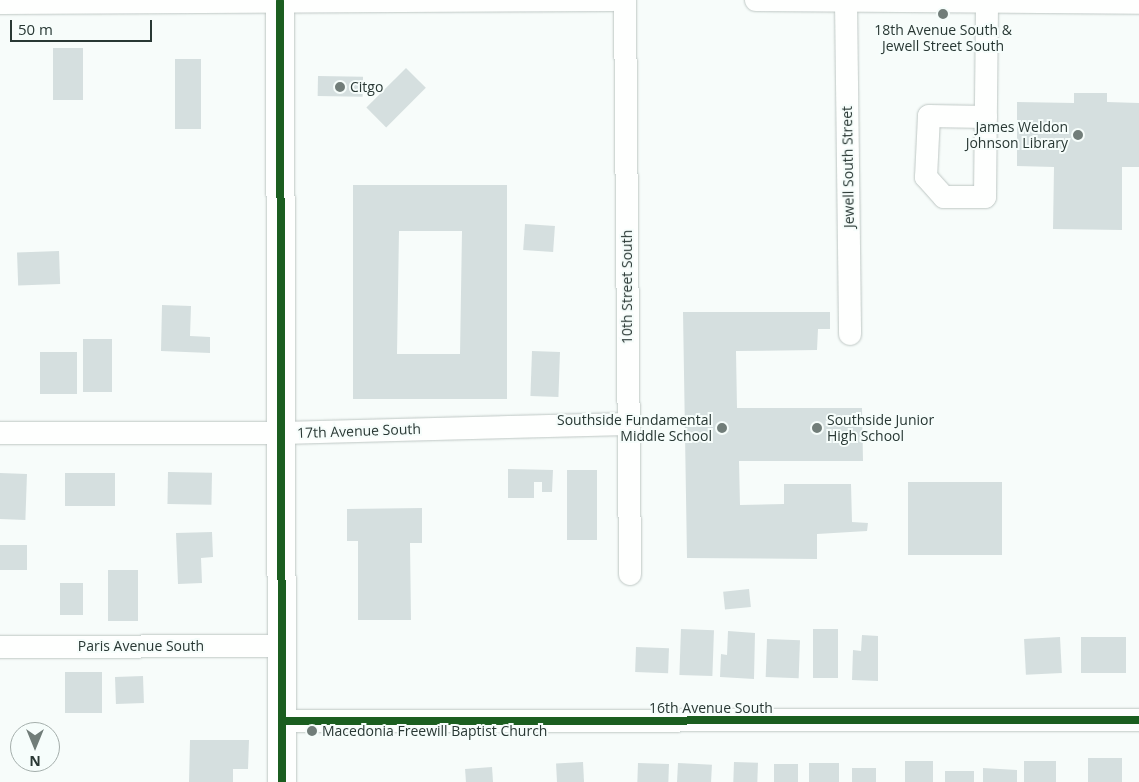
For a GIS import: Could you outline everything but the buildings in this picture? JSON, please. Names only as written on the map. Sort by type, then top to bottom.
[{"type":"main road","points":[[280,1],[282,782]]},
{"type":"street","points":[[0,3],[613,0]]},
{"type":"street","name":"10th Street South","points":[[625,0],[630,574]]},
{"type":"street","points":[[756,0],[1139,3]]},
{"type":"street","name":"Jewell South Street","points":[[846,1],[850,334]]},
{"type":"street","points":[[986,117],[987,2]]},
{"type":"street","name":"17th Avenue South","points":[[0,433],[282,433],[628,424]]},
{"type":"street","name":"Paris Avenue South","points":[[0,647],[282,646]]},
{"type":"street","name":"16th Avenue South","points":[[282,721],[1139,720]]},
{"type":"cycle path","points":[[280,1],[282,782]]},
{"type":"cycle path","points":[[282,721],[1139,720]]},
{"type":"place","name":"18th Avenue South & Jewell Street South","points":[[943,14]]},
{"type":"place","name":"Citgo","points":[[340,87]]},
{"type":"place","name":"James Weldon Johnson Library","points":[[1078,135]]},
{"type":"place","name":"Southside Fundamental Middle School","points":[[722,428]]},
{"type":"place","name":"Southside Junior High School","points":[[817,428]]},
{"type":"place","name":"Macedonia Freewill Baptist Church","points":[[312,731]]}]
